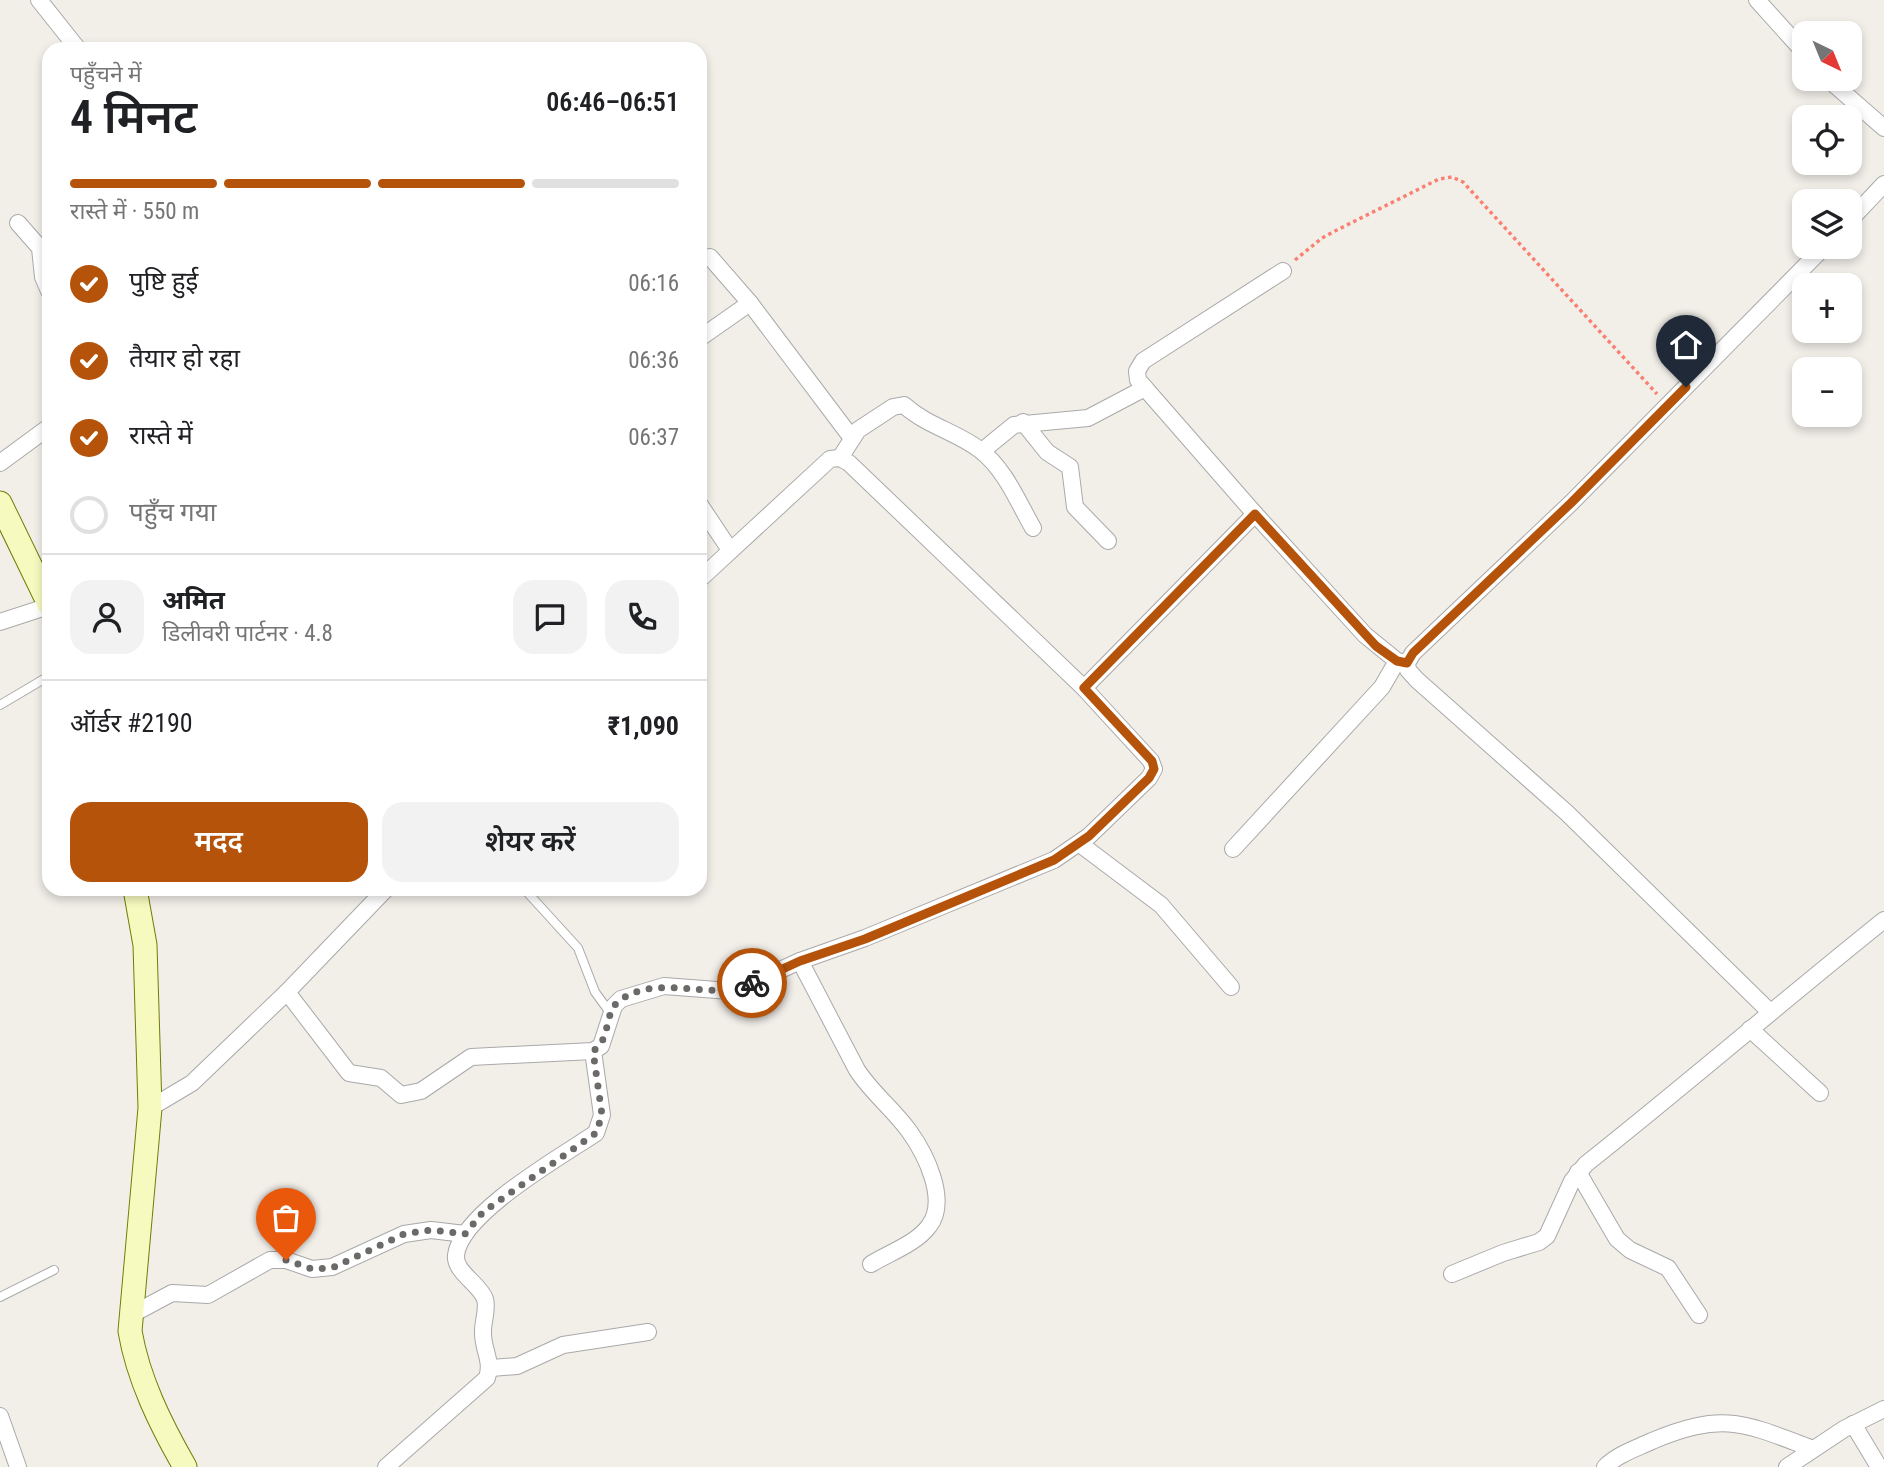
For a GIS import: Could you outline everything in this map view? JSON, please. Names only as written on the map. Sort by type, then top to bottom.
[{"type":"street","points":[[39,0],[72,42]]},
{"type":"street","points":[[1757,0],[1792,39]]},
{"type":"street","points":[[1842,91],[1884,128]]},
{"type":"street","points":[[1862,207],[1884,184]]},
{"type":"street","points":[[18,223],[40,248],[42,267]]},
{"type":"street","points":[[710,257],[750,303],[851,437]]},
{"type":"street","points":[[1233,849],[1402,662],[1571,503],[1812,259]]},
{"type":"street","points":[[1283,271],[1143,361],[1137,370],[1144,388],[1365,635],[1402,662],[1417,680],[1567,813],[1770,1012]]},
{"type":"street","points":[[707,333],[750,303]]},
{"type":"street","points":[[982,451],[1006,429],[1023,422],[1088,418],[1144,388]]},
{"type":"street","points":[[840,458],[851,437],[898,404],[982,451],[994,463],[1033,528]]},
{"type":"street","points":[[1023,422],[1047,452],[1070,467],[1075,507],[1108,541]]},
{"type":"street","points":[[0,463],[42,432]]},
{"type":"street","points":[[287,992],[349,1073],[381,1078],[401,1096],[421,1091],[471,1057],[593,1051],[601,1046],[614,1006],[621,999],[664,986],[730,991],[800,961],[865,939],[1054,860],[1080,844],[1149,778],[1154,769],[1152,761],[1084,688],[849,463],[840,458],[830,459],[707,572]]},
{"type":"street","points":[[0,503],[42,590]]},
{"type":"street","points":[[1084,688],[1255,514]]},
{"type":"street","points":[[707,516],[730,550]]},
{"type":"street","points":[[0,622],[42,607]]},
{"type":"street","points":[[1080,844],[1161,905],[1231,987]]},
{"type":"street","points":[[137,896],[144,928],[150,1108],[129,1316],[133,1348],[154,1407],[185,1467]]},
{"type":"street","points":[[150,1108],[191,1083],[287,992],[379,896]]},
{"type":"street","points":[[1452,1274],[1503,1253],[1539,1242],[1547,1236],[1578,1171],[1884,920]]},
{"type":"street","points":[[800,961],[857,1070],[908,1130],[934,1181],[934,1214],[931,1224],[921,1234],[871,1264]]},
{"type":"street","points":[[1750,1029],[1776,1056],[1803,1075],[1820,1093]]},
{"type":"street","points":[[386,1467],[488,1378],[491,1368],[483,1332],[486,1302],[481,1291],[458,1264],[456,1255],[465,1234],[483,1212],[596,1133],[602,1115],[593,1051]]},
{"type":"street","points":[[1578,1171],[1618,1239],[1630,1250],[1668,1268],[1699,1315]]},
{"type":"street","points":[[129,1316],[172,1293],[208,1295],[270,1260],[286,1260],[320,1270],[332,1268],[404,1234],[431,1230],[465,1234]]},
{"type":"street","points":[[491,1368],[517,1366],[563,1345],[649,1332]]},
{"type":"street","points":[[1787,1467],[1853,1424],[1884,1409]]},
{"type":"street","points":[[0,1416],[18,1467]]},
{"type":"street","points":[[1605,1467],[1615,1457],[1678,1431],[1716,1423],[1751,1425],[1813,1449]]},
{"type":"street","points":[[1853,1424],[1879,1467]]},
{"type":"lane","points":[[0,705],[42,681]]},
{"type":"lane","points":[[531,896],[578,948],[595,992],[611,1014]]},
{"type":"lane","points":[[0,1297],[54,1270]]},
{"type":"path","points":[[1283,271],[1322,238],[1439,179],[1452,177],[1463,182],[1667,406]]},
{"type":"way so far","points":[[286,1260],[320,1270],[332,1268],[416,1231],[465,1234],[472,1222],[483,1212],[596,1133],[601,1125],[602,1115],[593,1051],[601,1046],[614,1006],[621,999],[664,986],[730,991],[752,983]]},
{"type":"route","points":[[752,983],[800,961],[865,939],[1054,860],[1089,836],[1149,778],[1154,769],[1152,761],[1084,688],[1255,514],[1376,646],[1397,661],[1407,663],[1413,653],[1571,503],[1686,387]]}]
